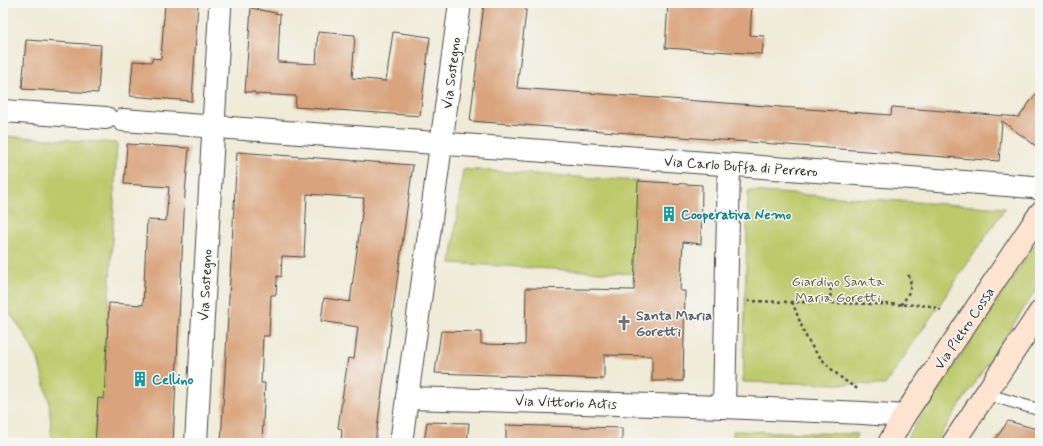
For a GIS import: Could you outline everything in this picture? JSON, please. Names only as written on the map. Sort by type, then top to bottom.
[{"type":"main road","name":"Via Pietro Cossa","points":[[888,443],[904,416],[1040,213]]},
{"type":"main road","points":[[953,443],[1040,312]]},
{"type":"street","name":"Via Sostegno","points":[[401,443],[460,3]]},
{"type":"street","name":"Via Sostegno","points":[[196,443],[220,8]]},
{"type":"street","points":[[3,112],[442,144]]},
{"type":"street","name":"Via Carlo Buffa di Perrero","points":[[442,144],[1040,189]]},
{"type":"street","points":[[724,407],[729,165]]},
{"type":"street","name":"Via Vittorio Actis","points":[[407,398],[724,407],[870,413],[904,416]]},
{"type":"lane","points":[[986,394],[1040,410]]},
{"type":"path","points":[[901,305],[908,297],[910,288],[910,279],[908,274]]},
{"type":"path","points":[[830,303],[831,285]]},
{"type":"path","points":[[745,301],[931,306],[941,310]]},
{"type":"path","points":[[792,302],[810,343],[835,372],[858,389]]},
{"type":"green space","points":[[3,136],[117,143],[104,399],[98,399],[95,443],[52,443],[49,401],[38,359],[22,330],[3,304]]},
{"type":"green space","points":[[463,169],[638,181],[634,274],[451,263]]},
{"type":"green space","name":"Giardino Santa Maria Goretti","points":[[748,191],[1005,208],[885,385],[743,382]]},
{"type":"green space","points":[[1040,236],[1040,284],[935,443],[904,443]]},
{"type":"green space","points":[[733,431],[857,434],[853,443],[833,443],[812,435],[808,443],[751,443],[733,436]]},
{"type":"building","points":[[165,3],[198,3],[192,101],[130,96],[133,61],[152,62],[152,58],[161,59]]},
{"type":"building","points":[[484,3],[527,3],[517,88],[891,115],[892,107],[1019,117],[1040,88],[1040,149],[1002,121],[999,161],[470,121]]},
{"type":"building","points":[[668,3],[752,3],[750,35],[764,36],[762,54],[665,48]]},
{"type":"building","points":[[251,8],[280,14],[278,62],[316,64],[318,32],[355,35],[352,78],[386,81],[393,32],[430,37],[420,116],[295,107],[296,96],[255,94],[255,92],[245,92]]},
{"type":"building","points":[[26,40],[101,45],[98,93],[22,89]]},
{"type":"building","points":[[127,144],[189,148],[185,193],[173,443],[95,443],[98,398],[104,399],[109,303],[143,305],[147,220],[166,221],[169,187],[124,184]]},
{"type":"building","points":[[237,152],[413,165],[375,443],[341,443],[342,429],[338,428],[348,358],[354,359],[358,327],[321,321],[324,298],[350,302],[364,198],[307,194],[304,257],[282,256],[281,277],[277,276],[276,295],[271,295],[269,336],[263,336],[261,383],[265,383],[262,443],[221,443]]},
{"type":"building","points":[[638,181],[702,185],[701,244],[683,242],[680,291],[685,291],[683,381],[652,381],[652,356],[604,355],[604,379],[435,373],[441,331],[481,332],[481,344],[525,345],[526,288],[634,290]]},
{"type":"building","points":[[1008,421],[1040,430],[1040,443],[993,443]]},
{"type":"building","points":[[427,422],[469,423],[467,443],[424,443]]},
{"type":"building","points":[[506,425],[622,428],[622,443],[506,443]]},
{"type":"place","name":"Cooperativa Nemo","points":[[669,214]]},
{"type":"place","name":"Santa Maria Goretti","points":[[624,323]]},
{"type":"place","name":"Cellino","points":[[140,379]]}]
